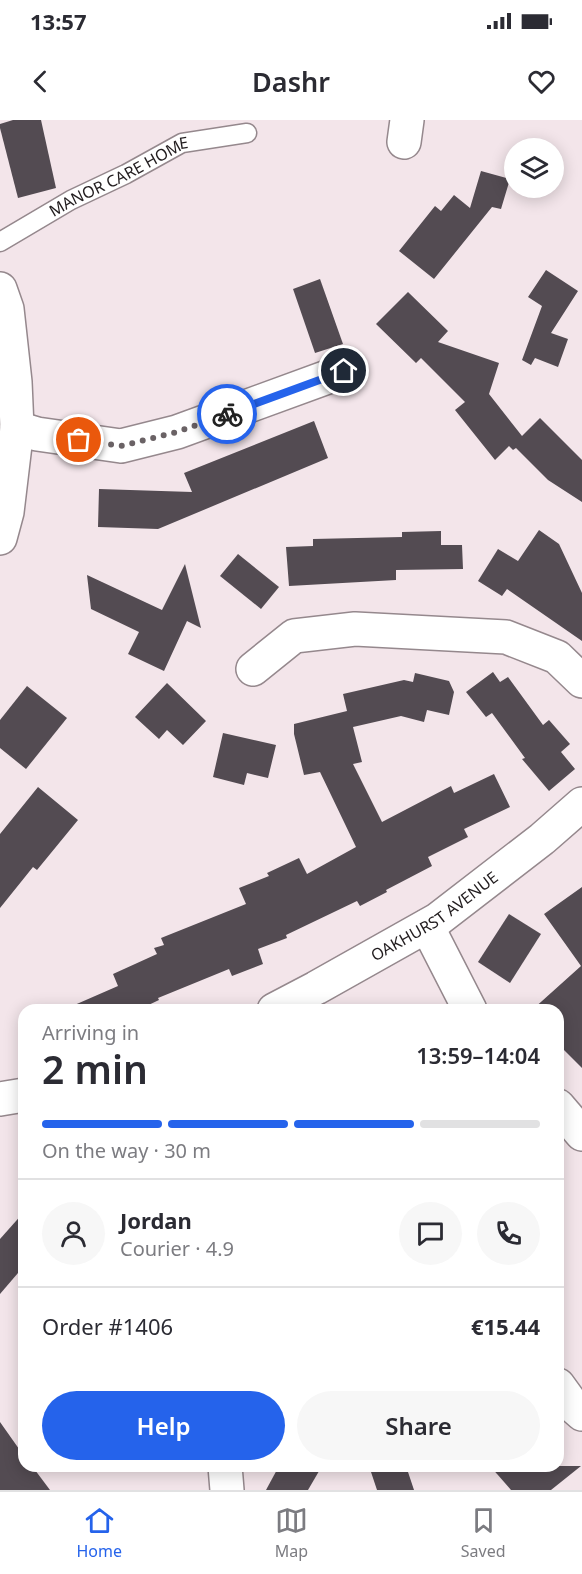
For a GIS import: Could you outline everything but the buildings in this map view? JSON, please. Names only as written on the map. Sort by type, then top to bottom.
[{"type":"street","points":[[0,289],[7,309],[15,382],[17,428],[2,520]]},
{"type":"street","points":[[17,428],[37,434],[121,446],[177,432],[344,371]]},
{"type":"street","points":[[253,669],[294,636],[355,629],[506,637],[557,657],[582,681]]},
{"type":"street","name":"OAKHURST AVENUE","points":[[285,1004],[437,920],[542,839],[582,804]]},
{"type":"street","points":[[427,926],[467,1004]]},
{"type":"street","points":[[0,1099],[18,1096]]},
{"type":"street","points":[[564,1113],[582,1134]]},
{"type":"street","points":[[564,1393],[582,1414]]},
{"type":"street","points":[[226,1472],[227,1490]]},
{"type":"lane","name":"MANOR CARE HOME","points":[[0,242],[71,200],[126,174],[182,143],[247,133]]},
{"type":"way so far","points":[[79,440],[121,446],[177,432],[227,414]]},
{"type":"route","points":[[227,414],[344,371]]}]
